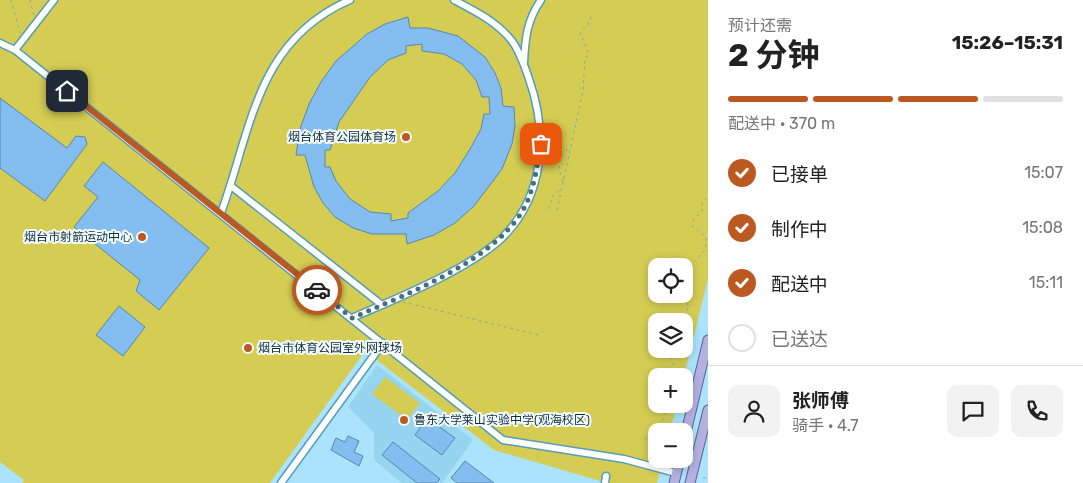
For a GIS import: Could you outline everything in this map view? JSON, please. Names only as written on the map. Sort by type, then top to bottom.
[{"type":"main road","points":[[688,423],[708,340]]},
{"type":"main road","points":[[690,483],[708,410]]},
{"type":"main road","points":[[674,483],[677,468]]},
{"type":"street","points":[[15,50],[54,0]]},
{"type":"street","points":[[221,213],[257,103],[277,59],[310,21],[350,0]]},
{"type":"street","points":[[352,318],[393,300],[480,255],[502,238],[518,218],[528,200],[538,168],[541,144],[540,121],[524,65],[513,42],[492,22],[454,0]]},
{"type":"street","points":[[524,65],[525,37],[529,20],[541,0]]},
{"type":"street","points":[[0,44],[15,50],[503,440],[624,459],[676,473]]},
{"type":"street","points":[[231,186],[382,305]]},
{"type":"street","points":[[281,483],[383,343]]},
{"type":"path","points":[[11,0],[22,41]]},
{"type":"path","points":[[30,0],[36,23]]},
{"type":"path","points":[[557,210],[583,91],[585,58],[589,55],[580,32],[588,25],[592,14]]},
{"type":"path","points":[[564,183],[558,170],[558,164],[561,156],[572,146]]},
{"type":"path","points":[[549,209],[552,197],[561,189]]},
{"type":"path","points":[[693,263],[706,249],[706,237],[692,226],[693,220],[702,210],[702,203],[708,197]]},
{"type":"path","points":[[393,300],[539,335],[541,333]]},
{"type":"path","points":[[685,303],[689,305],[686,313]]},
{"type":"path","points":[[645,440],[664,418],[664,413]]},
{"type":"path","points":[[703,478],[708,478]]},
{"type":"shaded area","points":[[0,0],[708,0],[708,279],[693,340],[693,313],[648,313],[648,358],[688,358],[686,368],[648,368],[648,413],[675,413],[672,423],[648,423],[648,468],[661,468],[657,483],[607,483],[494,450],[365,351],[270,483],[22,483],[24,480],[0,462]]},
{"type":"shaded area","name":"鲁东大学莱山实验中学(观海校区)","points":[[377,365],[473,440],[442,483],[402,483],[374,460],[374,433],[348,407]]},
{"type":"shaded area","points":[[385,377],[420,403],[407,420],[372,394]]},
{"type":"building","points":[[408,17],[410,28],[428,28],[458,36],[485,57],[495,73],[501,88],[503,106],[514,107],[515,127],[512,144],[502,169],[474,206],[455,223],[434,235],[407,244],[406,234],[372,234],[353,228],[335,217],[323,203],[314,187],[305,155],[296,155],[300,129],[309,104],[321,82],[336,61],[367,34],[385,24]],"holes":[[[422,44],[422,51],[444,54],[462,64],[476,80],[482,97],[489,97],[490,114],[484,114],[481,129],[455,173],[438,191],[408,213],[408,218],[391,221],[391,214],[370,212],[350,199],[336,181],[330,167],[325,167],[325,150],[330,150],[339,122],[370,77],[388,60],[406,53],[406,46]]]},
{"type":"building","points":[[0,98],[67,148],[76,136],[85,137],[87,144],[45,201],[0,168]]},
{"type":"building","name":"烟台市射箭运动中心","points":[[103,162],[209,248],[159,310],[136,291],[140,280],[74,227],[98,197],[84,186]]},
{"type":"building","points":[[119,306],[145,327],[123,356],[96,335]]},
{"type":"building","points":[[427,418],[455,438],[442,455],[415,435]]},
{"type":"building","points":[[348,436],[359,441],[354,452],[363,456],[359,466],[331,450],[336,438],[345,442]]},
{"type":"building","points":[[393,442],[440,479],[436,483],[417,483],[382,455]]},
{"type":"building","points":[[465,461],[494,483],[457,483],[451,478]]},
{"type":"way so far","points":[[317,290],[352,318],[393,300],[480,255],[502,238],[518,218],[528,200],[538,168],[541,144]]},
{"type":"place","name":"烟台体育公园体育场","points":[[406,137]]},
{"type":"place","name":"烟台市射箭运动中心","points":[[142,237]]},
{"type":"place","name":"烟台市体育公园室外网球场","points":[[248,348]]},
{"type":"place","name":"鲁东大学莱山实验中学(观海校区)","points":[[404,420]]},
{"type":"route","points":[[67,91],[317,290]]}]
